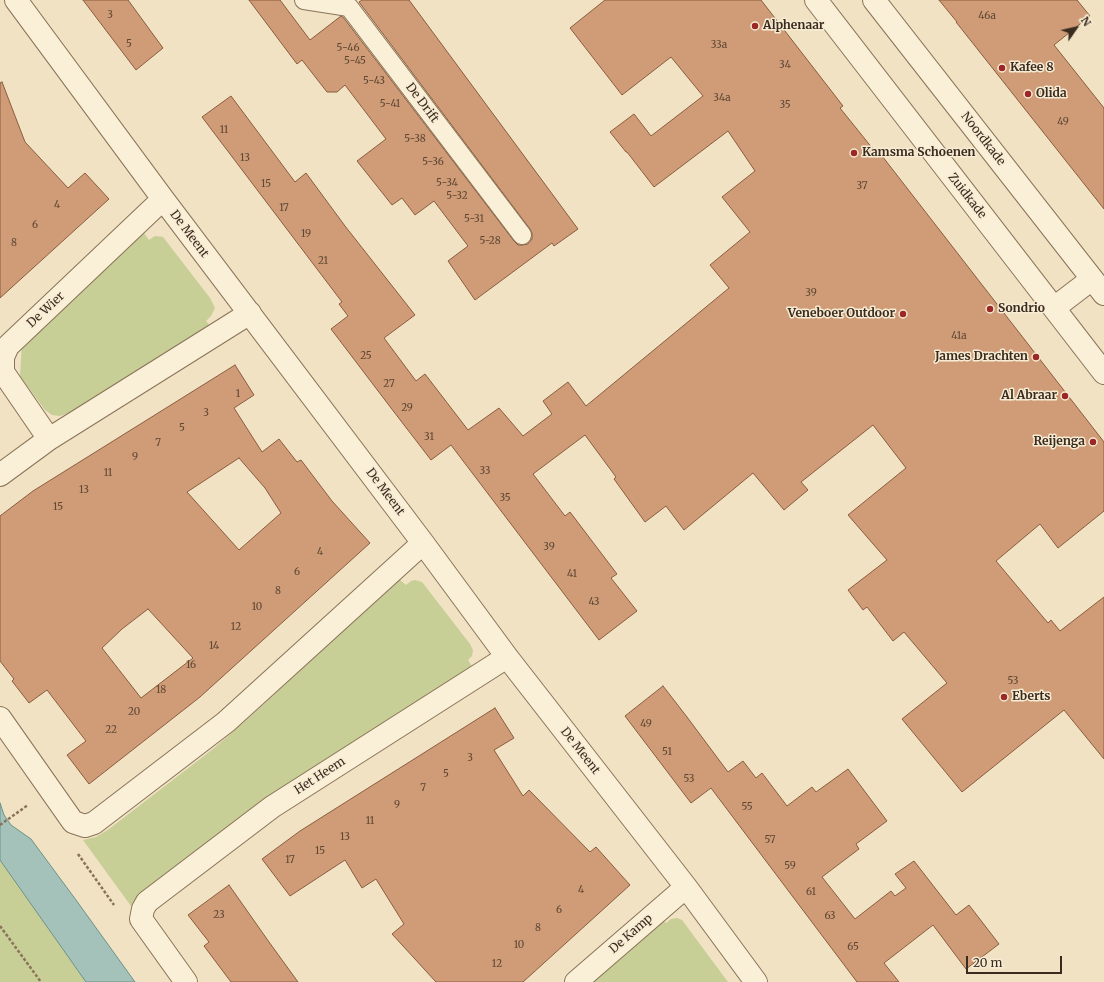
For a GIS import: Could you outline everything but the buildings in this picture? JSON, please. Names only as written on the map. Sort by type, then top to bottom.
[{"type":"street","name":"De Meent","points":[[16,0],[163,199],[423,543],[507,657],[686,886],[756,982]]},
{"type":"street","name":"Zuidkade","points":[[816,0],[1104,373]]},
{"type":"street","name":"Noordkade","points":[[874,0],[1098,286],[1054,308]]},
{"type":"street","name":"De Wier","points":[[49,439],[3,372],[3,357],[8,346],[163,199]]},
{"type":"street","points":[[0,475],[49,439],[250,313]]},
{"type":"street","points":[[0,718],[79,824],[94,823],[226,722],[423,543]]},
{"type":"street","name":"Het Heem","points":[[142,914],[147,902],[272,808],[507,657]]},
{"type":"street","name":"De Kamp","points":[[576,982],[686,886]]},
{"type":"street","points":[[142,914],[186,982]]},
{"type":"lane","name":"De Drift","points":[[304,0],[349,7],[522,235]]},
{"type":"path","points":[[0,825],[10,818]]},
{"type":"path","points":[[79,824],[61,831],[130,927],[142,914]]},
{"type":"path","points":[[0,926],[41,982]]},
{"type":"green space","points":[[144,233],[149,240],[155,236],[163,237],[210,298],[215,308],[211,316],[206,321],[211,327],[74,411],[60,416],[52,415],[45,410],[20,376],[22,344]]},
{"type":"green space","points":[[399,579],[406,585],[415,580],[422,582],[470,644],[473,650],[472,656],[468,660],[473,668],[258,804],[139,895],[131,906],[83,840],[96,837],[109,829],[213,749],[250,717]]},
{"type":"green space","points":[[0,860],[86,982],[0,982]]},
{"type":"green space","points":[[661,918],[666,923],[671,919],[677,918],[682,920],[728,982],[592,982]]},
{"type":"water","points":[[0,803],[4,815],[11,825],[31,839],[135,982],[86,982],[0,860]]},
{"type":"place","name":"Alphenaar","points":[[755,26]]},
{"type":"place","name":"Kafee 8","points":[[1002,68]]},
{"type":"place","name":"Olida","points":[[1028,94]]},
{"type":"place","name":"Kamsma Schoenen","points":[[854,153]]},
{"type":"place","name":"Sondrio","points":[[990,309]]},
{"type":"place","name":"Veneboer Outdoor","points":[[903,314]]},
{"type":"place","name":"James Drachten","points":[[1036,357]]},
{"type":"place","name":"Al Abraar","points":[[1065,396]]},
{"type":"place","name":"Reijenga","points":[[1093,442]]},
{"type":"place","name":"Eberts","points":[[1004,697]]}]
